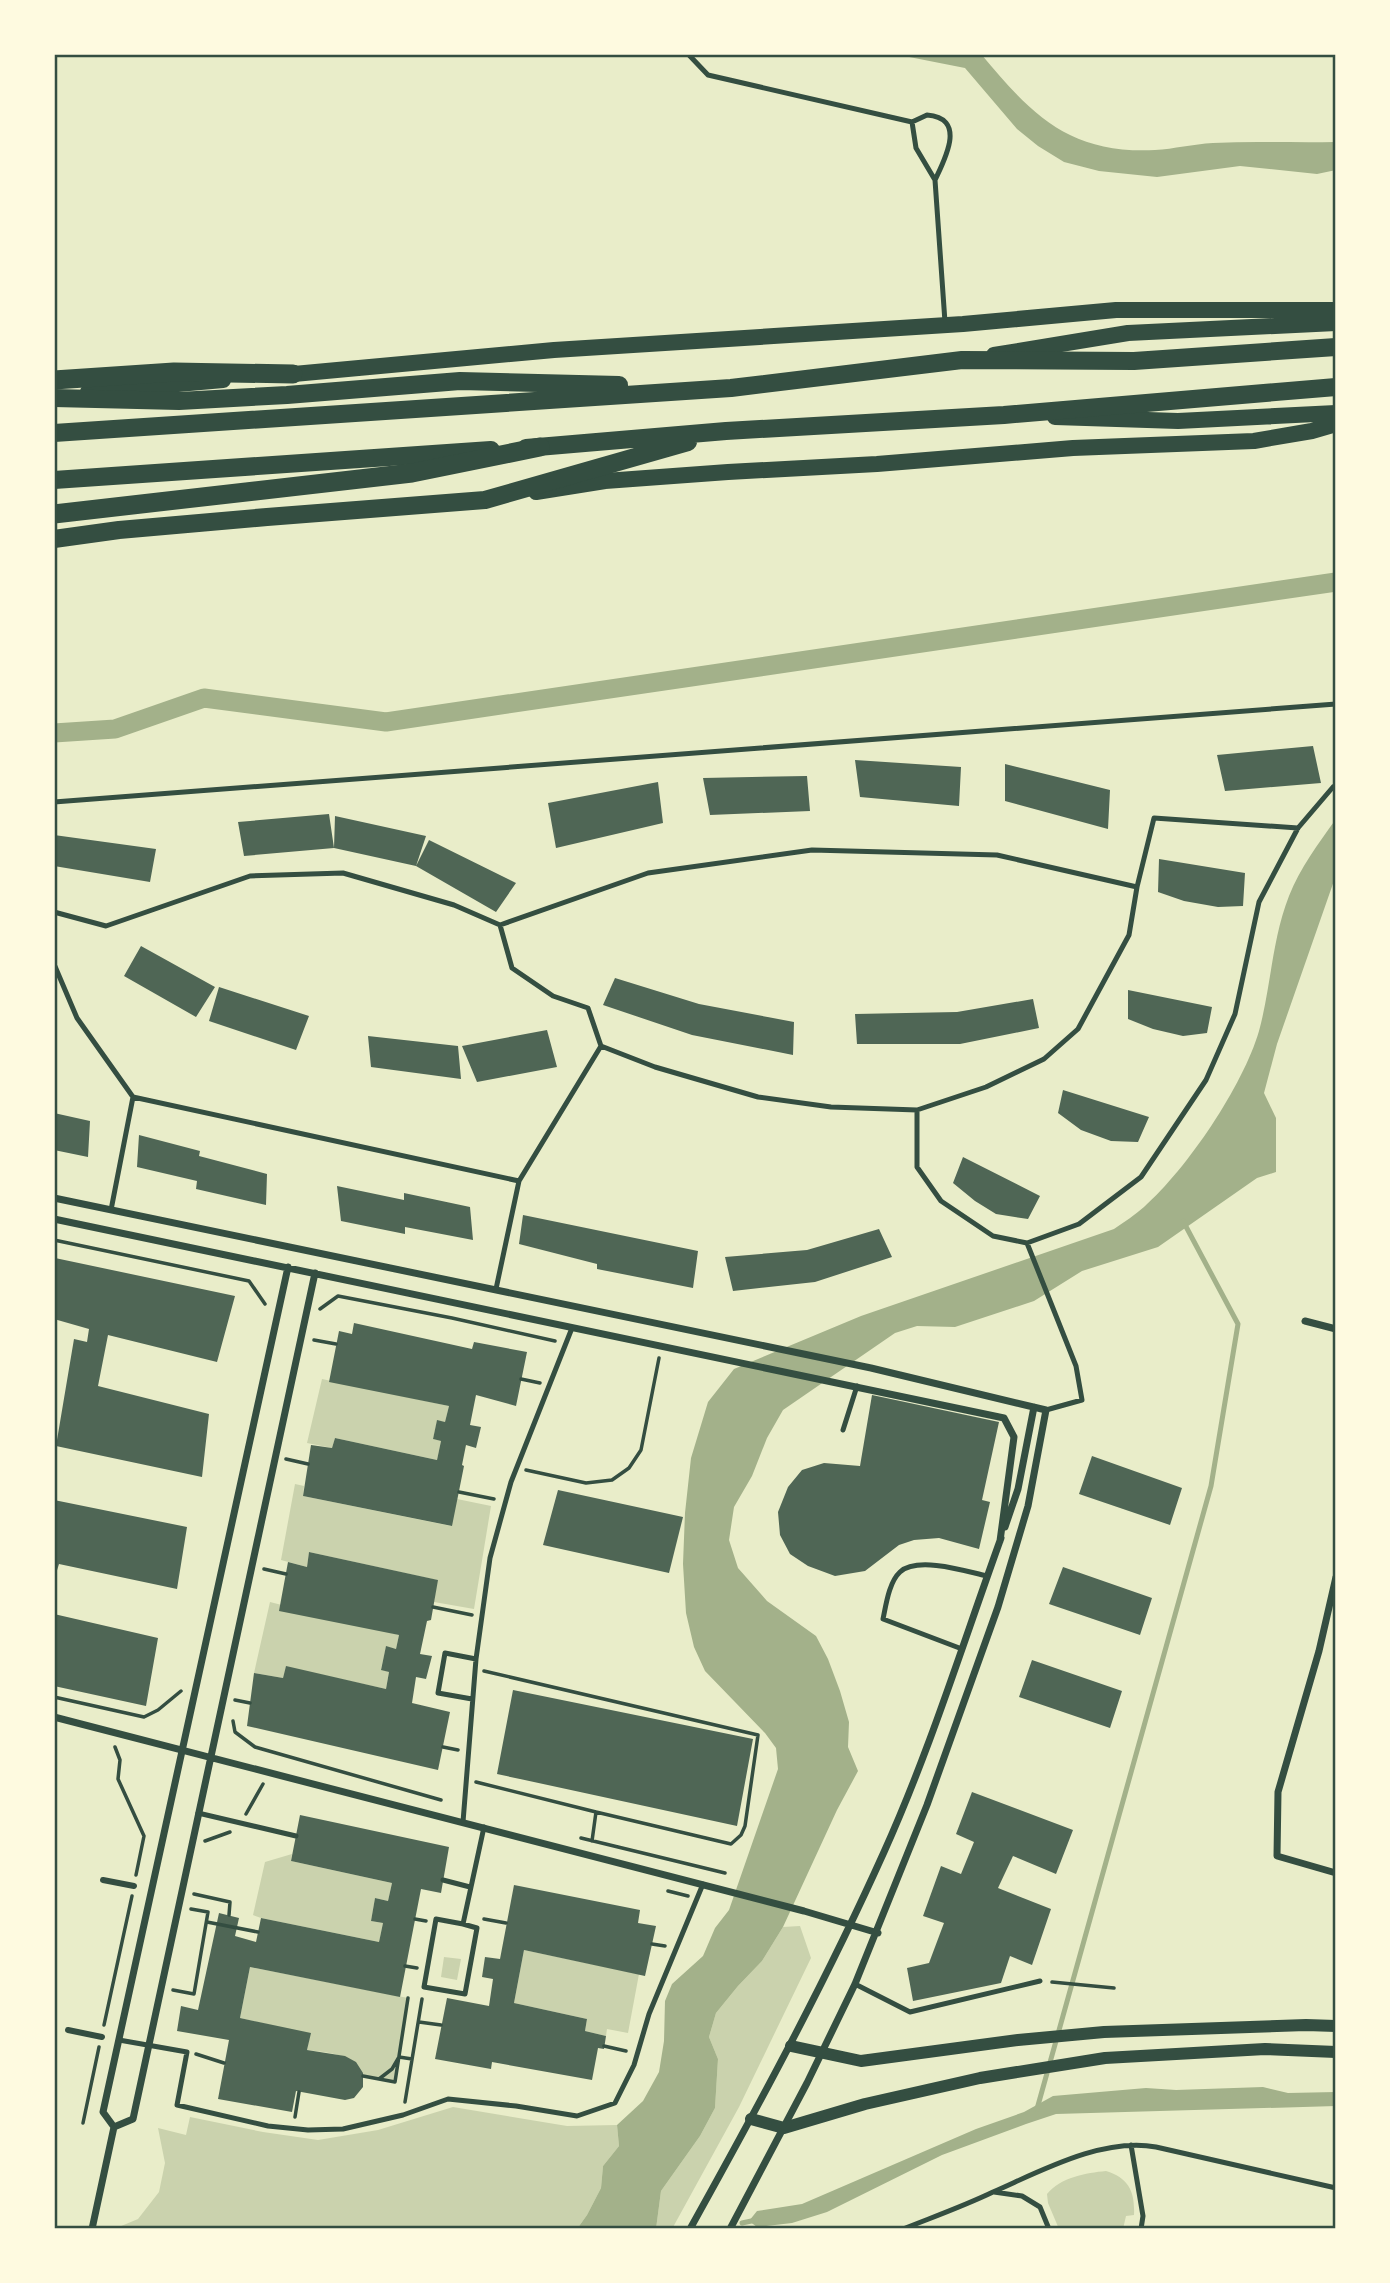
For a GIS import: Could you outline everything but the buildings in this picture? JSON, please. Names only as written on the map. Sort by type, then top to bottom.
[{"type":"highway","points":[[54,433],[731,388],[962,360],[1134,361],[1336,347]]},
{"type":"highway","points":[[54,380],[174,372],[293,374]]},
{"type":"highway","points":[[54,397],[179,401],[460,381],[731,388]]},
{"type":"highway","points":[[54,480],[540,447],[726,431],[1004,415],[1336,387]]},
{"type":"highway","points":[[54,539],[119,530],[485,500],[726,431]]},
{"type":"highway","points":[[54,514],[412,473],[540,447]]},
{"type":"main road","points":[[54,397],[593,347],[946,325],[1116,310],[1336,310]]},
{"type":"main road","points":[[962,360],[1128,333],[1336,323]]},
{"type":"main road","points":[[1004,415],[1178,421],[1336,412]]},
{"type":"main road","points":[[485,500],[605,481],[877,464],[1073,448],[1254,441],[1336,424]]},
{"type":"street","points":[[54,1198],[871,1368],[1046,1410],[1028,1506],[998,1607],[927,1805],[855,1984],[784,2128],[730,2229]]},
{"type":"street","points":[[54,1219],[1004,1418],[1014,1437],[1000,1541]]},
{"type":"street","points":[[92,2229],[114,2127],[103,2112],[288,1267]]},
{"type":"street","points":[[114,2127],[133,2119],[315,1273]]},
{"type":"street","points":[[1305,1321],[1336,1329]]},
{"type":"street","points":[[690,2229],[791,2046],[903,1806],[1018,1489],[1034,1407]]},
{"type":"street","points":[[1336,1577],[1319,1651],[1278,1793],[1277,1856],[1336,1873]]},
{"type":"street","points":[[55,1720],[183,1749],[703,1884],[877,1933]]},
{"type":"street","points":[[103,1880],[134,1886]]},
{"type":"street","points":[[791,2046],[861,2061],[1018,2040],[1104,2032],[1336,2026]]},
{"type":"street","points":[[68,2030],[102,2037]]},
{"type":"street","points":[[751,2119],[784,2128],[865,2104],[1015,2071],[1105,2058],[1265,2049],[1336,2052]]},
{"type":"lane","points":[[688,54],[709,75],[912,122],[927,114],[937,116],[949,126],[951,137],[935,180]]},
{"type":"lane","points":[[912,122],[916,148],[935,180],[946,325]]},
{"type":"lane","points":[[54,802],[1336,704]]},
{"type":"lane","points":[[917,1110],[917,1167],[941,1202],[993,1236],[1027,1243],[1079,1224],[1141,1177],[1206,1080],[1235,1014],[1259,902],[1298,828],[1334,787]]},
{"type":"lane","points":[[500,925],[512,968],[554,996],[588,1008],[601,1046],[655,1067],[758,1097],[831,1107],[917,1110],[986,1087],[1044,1059],[1078,1029],[1129,935],[1137,887],[1154,818],[1298,828]]},
{"type":"lane","points":[[54,912],[106,926],[250,876],[343,873],[454,905],[500,925],[648,873],[812,850],[997,855],[1137,887]]},
{"type":"lane","points":[[54,964],[77,1018],[133,1097],[519,1181]]},
{"type":"lane","points":[[496,1289],[519,1181],[601,1046]]},
{"type":"lane","points":[[111,1210],[133,1097]]},
{"type":"lane","points":[[1027,1243],[1076,1366],[1083,1400],[1046,1410]]},
{"type":"lane","points":[[463,1822],[476,1659],[490,1558],[517,1468],[572,1328]]},
{"type":"lane","points":[[843,1430],[857,1386]]},
{"type":"lane","points":[[962,1649],[883,1619],[890,1592],[900,1572],[916,1564],[987,1576]]},
{"type":"lane","points":[[472,1699],[438,1693],[445,1653],[476,1659]]},
{"type":"lane","points":[[198,1813],[296,1836]]},
{"type":"lane","points":[[463,1924],[484,1827]]},
{"type":"lane","points":[[443,1880],[470,1887]]},
{"type":"lane","points":[[119,2040],[187,2052],[177,2105],[268,2126],[343,2129],[403,2115],[449,2099],[578,2116],[615,2103],[635,2065],[649,2014],[703,1884]]},
{"type":"lane","points":[[436,1920],[463,1924],[477,1928],[464,1994],[424,1987],[436,1920]]},
{"type":"lane","points":[[855,1984],[910,2012],[1040,1981]]},
{"type":"lane","points":[[1131,2145],[1143,2216],[1141,2229]]},
{"type":"lane","points":[[904,2229],[994,2192],[1016,2180],[1117,2146],[1156,2147],[1336,2188]]},
{"type":"lane","points":[[994,2192],[1022,2196],[1040,2207],[1049,2229]]},
{"type":"path","points":[[54,1240],[249,1281],[266,1303],[263,1316]]},
{"type":"path","points":[[314,1314],[338,1296],[566,1344]]},
{"type":"path","points":[[309,1338],[337,1344]]},
{"type":"path","points":[[517,1468],[586,1483],[612,1480],[629,1468],[641,1450],[661,1346]]},
{"type":"path","points":[[284,1459],[308,1464]]},
{"type":"path","points":[[458,1492],[506,1501]]},
{"type":"path","points":[[265,1558],[262,1569],[286,1574]]},
{"type":"path","points":[[433,1607],[482,1617]]},
{"type":"path","points":[[466,1779],[731,1844],[741,1835],[745,1826],[758,1735],[475,1669]]},
{"type":"path","points":[[54,1697],[144,1717],[181,1693],[184,1684]]},
{"type":"path","points":[[236,1689],[233,1700],[250,1703]]},
{"type":"path","points":[[231,1712],[235,1731],[255,1747],[441,1800]]},
{"type":"path","points":[[83,2123],[144,1836],[118,1779],[120,1760],[117,1749],[112,1744]]},
{"type":"path","points":[[202,1848],[204,1841],[228,1834],[242,1824],[251,1803],[263,1784],[266,1784]]},
{"type":"path","points":[[592,1841],[596,1812]]},
{"type":"path","points":[[579,1838],[725,1873]]},
{"type":"path","points":[[169,1995],[171,1990],[194,1994],[208,1912],[188,1909],[191,1894],[230,1902],[229,1915]]},
{"type":"path","points":[[207,1922],[258,1932]]},
{"type":"path","points":[[1040,1981],[1114,1987]]},
{"type":"path","points":[[403,2115],[424,1987]]},
{"type":"path","points":[[363,2076],[395,2082],[408,1998]]},
{"type":"path","points":[[418,2022],[441,2025]]},
{"type":"path","points":[[604,2046],[638,2053]]},
{"type":"path","points":[[187,2052],[224,2063]]},
{"type":"path","points":[[399,2057],[412,2059]]},
{"type":"path","points":[[378,2080],[392,2069],[399,2057]]},
{"type":"path","points":[[293,2128],[299,2092]]},
{"type":"shaded area","points":[[894,54],[981,54],[1036,112],[1076,137],[1099,145],[1125,150],[1155,150],[1213,143],[1336,142],[1336,170],[1317,174],[1240,166],[1157,177],[1099,171],[1064,162],[1017,129],[965,68]]},
{"type":"shaded area","points":[[1336,819],[1336,875],[1277,1044],[1264,1093],[1276,1118],[1276,1172],[1257,1178],[1158,1247],[1082,1271],[1034,1301],[955,1327],[917,1326],[895,1333],[783,1410],[767,1438],[752,1476],[734,1507],[729,1540],[738,1568],[767,1601],[816,1636],[840,1691],[849,1722],[848,1747],[858,1771],[783,1927],[762,1961],[716,2013],[709,2037],[718,2059],[715,2108],[700,2136],[661,2191],[656,2229],[577,2229],[601,2188],[603,2166],[619,2146],[617,2125],[643,2101],[659,2072],[664,2041],[665,2001],[672,1984],[703,1956],[715,1928],[729,1910],[778,1769],[776,1748],[765,1733],[705,1671],[694,1647],[686,1613],[683,1564],[685,1513],[691,1458],[708,1402],[734,1369],[861,1316],[1114,1229],[1144,1207],[1161,1191],[1195,1149],[1240,1076],[1259,1031],[1283,912],[1304,866]]},
{"type":"shaded area","points":[[322,1379],[449,1406],[445,1422],[437,1421],[433,1439],[441,1441],[437,1460],[335,1438],[332,1448],[307,1443]]},
{"type":"shaded area","points":[[295,1484],[304,1486],[303,1496],[451,1526],[457,1499],[491,1506],[474,1609],[434,1602],[437,1580],[309,1552],[307,1567],[281,1560]]},
{"type":"shaded area","points":[[270,1602],[399,1635],[396,1649],[386,1647],[381,1669],[389,1672],[386,1689],[286,1667],[283,1678],[254,1673]]},
{"type":"shaded area","points":[[292,1854],[291,1861],[392,1883],[388,1901],[375,1898],[371,1921],[383,1923],[379,1942],[253,1915],[265,1862]]},
{"type":"shaded area","points":[[800,1926],[811,1958],[739,2107],[672,2229],[656,2229],[661,2191],[700,2136],[715,2108],[718,2059],[709,2037],[716,2013],[762,1961],[783,1927]]},
{"type":"shaded area","points":[[524,1950],[639,1974],[628,2033],[607,2029],[606,2036],[585,2031],[587,2019],[514,2003]]},
{"type":"shaded area","points":[[444,1957],[461,1959],[457,1980],[441,1977]]},
{"type":"shaded area","points":[[250,1967],[408,1998],[395,2082],[363,2076],[348,2058],[307,2050],[310,2034],[240,2018]]},
{"type":"shaded area","points":[[1263,2087],[1288,2093],[1336,2092],[1336,2106],[1056,2114],[942,2155],[827,2212],[792,2223],[757,2227],[749,2221],[757,2211],[802,2204],[976,2129],[1024,2112],[1053,2096],[1146,2088],[1176,2090]]},
{"type":"shaded area","points":[[453,2107],[567,2126],[617,2125],[619,2146],[603,2166],[601,2188],[577,2229],[114,2229],[138,2219],[159,2192],[165,2163],[158,2128],[186,2135],[190,2117],[318,2140],[378,2130]]},
{"type":"shaded area","points":[[1106,2171],[1125,2182],[1132,2193],[1134,2215],[1126,2216],[1123,2229],[1059,2229],[1047,2194],[1067,2180]]},
{"type":"waterway","points":[[54,733],[115,729],[204,698],[386,722],[1336,582]]},
{"type":"waterway","points":[[1037,2109],[1211,1486],[1238,1324],[1183,1221]]},
{"type":"waterway","points":[[742,2223],[756,2220]]}]
